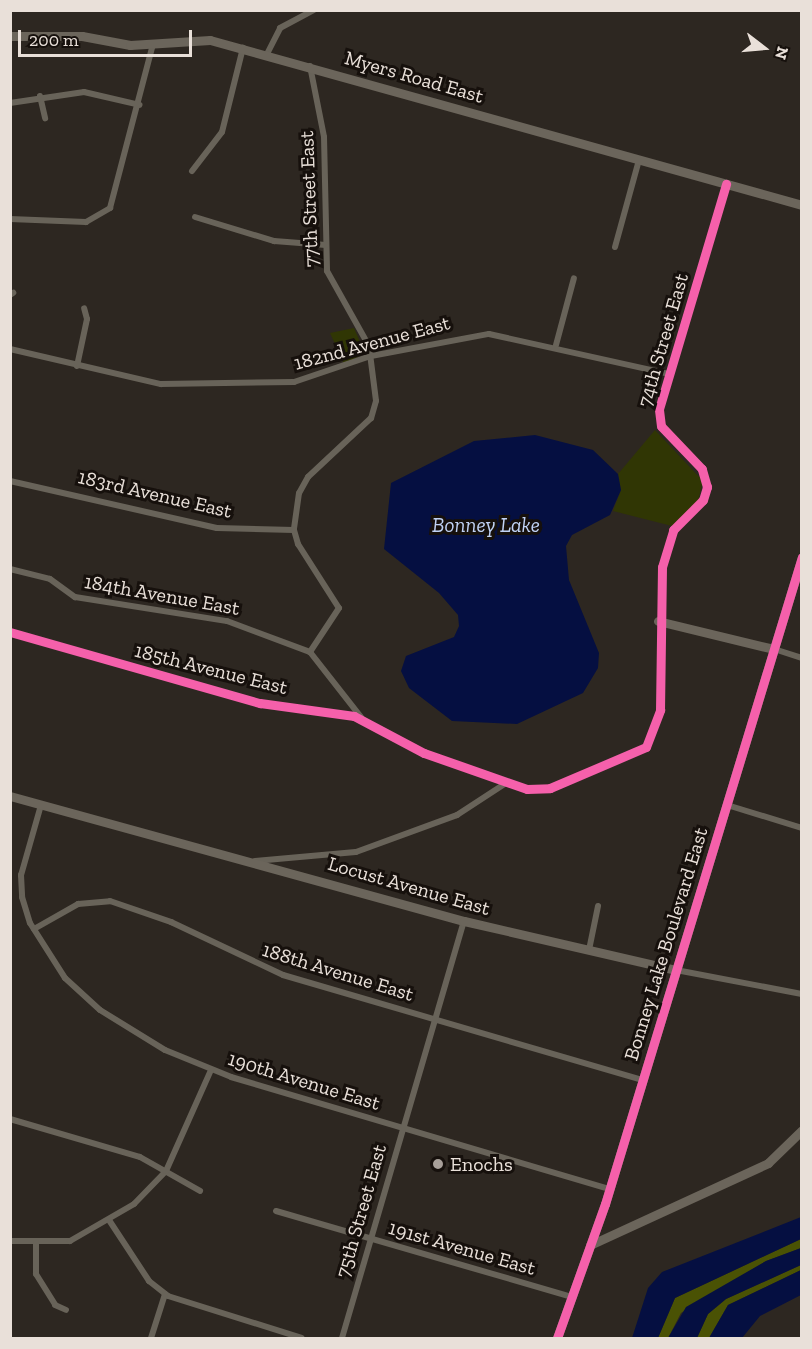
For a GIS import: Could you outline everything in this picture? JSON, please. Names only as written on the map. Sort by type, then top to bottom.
[{"type":"street","points":[[267,54],[280,28],[314,10]]},
{"type":"street","name":"Myers Road East","points":[[10,36],[64,34],[153,44],[198,38],[243,47],[801,205]]},
{"type":"street","points":[[10,219],[86,222],[102,216],[114,200],[140,105],[153,44]]},
{"type":"street","points":[[192,171],[222,132],[243,47]]},
{"type":"street","name":"77th Street East","points":[[294,530],[303,483],[374,413],[371,356],[328,276],[323,127],[309,81],[310,66]]},
{"type":"street","points":[[10,103],[40,96],[84,92],[140,105]]},
{"type":"street","points":[[40,96],[45,118]]},
{"type":"street","points":[[615,247],[639,160]]},
{"type":"street","name":"74th Street East","points":[[635,752],[650,742],[658,723],[658,621],[670,537],[703,500],[707,487],[702,469],[659,423],[669,374],[726,184]]},
{"type":"street","points":[[195,217],[274,241],[326,245]]},
{"type":"street","points":[[556,345],[574,278]]},
{"type":"street","points":[[77,366],[87,319],[84,308]]},
{"type":"street","name":"182nd Avenue East","points":[[10,349],[161,384],[294,382],[371,356],[470,334],[556,345],[669,374]]},
{"type":"street","name":"183rd Avenue East","points":[[10,481],[217,528],[294,530]]},
{"type":"street","points":[[294,530],[302,551],[338,604],[333,623],[310,652],[361,718]]},
{"type":"street","name":"Bonney Lake Boulevard East","points":[[557,1338],[569,1296],[590,1245],[609,1189],[801,557]]},
{"type":"street","name":"184th Avenue East","points":[[10,569],[50,579],[75,597],[227,621],[310,652]]},
{"type":"street","points":[[658,621],[774,649],[801,658]]},
{"type":"street","name":"185th Avenue East","points":[[10,632],[240,699],[361,718],[424,753],[506,783],[545,789],[635,752]]},
{"type":"street","points":[[255,861],[356,852],[457,815],[506,783]]},
{"type":"street","name":"Locust Avenue East","points":[[10,796],[255,861],[464,921],[676,970],[801,994]]},
{"type":"street","name":"190th Avenue East","points":[[41,805],[21,875],[22,897],[34,929],[65,978],[94,1006],[165,1050],[212,1070],[609,1189]]},
{"type":"street","points":[[727,805],[801,828]]},
{"type":"street","name":"188th Avenue East","points":[[34,929],[78,904],[110,902],[171,922],[268,970],[642,1080]]},
{"type":"street","points":[[589,950],[598,906]]},
{"type":"street","name":"75th Street East","points":[[342,1338],[464,921]]},
{"type":"street","points":[[10,1241],[36,1243],[70,1241],[110,1220],[143,1196],[165,1171],[212,1070]]},
{"type":"street","points":[[10,1119],[130,1154],[200,1191]]},
{"type":"street","points":[[590,1245],[768,1163],[801,1130]]},
{"type":"street","name":"191st Avenue East","points":[[276,1211],[569,1296]]},
{"type":"street","points":[[110,1220],[149,1281],[165,1294],[302,1338]]},
{"type":"street","points":[[36,1243],[36,1274],[55,1305],[66,1310]]},
{"type":"street","points":[[151,1338],[165,1294]]},
{"type":"green space","points":[[354,328],[365,353],[344,364],[330,333]]},
{"type":"green space","points":[[655,430],[703,481],[698,501],[672,526],[613,511],[621,490],[618,474]]},
{"type":"green space","points":[[801,1239],[801,1248],[766,1261],[681,1313],[668,1338],[658,1338],[675,1298]]},
{"type":"green space","points":[[801,1265],[801,1270],[728,1305],[709,1338],[697,1338],[708,1314],[726,1299]]},
{"type":"water","name":"Bonney Lake","points":[[535,435],[593,450],[618,474],[621,490],[610,515],[572,535],[566,546],[569,580],[599,653],[598,668],[583,693],[517,724],[452,721],[409,688],[401,671],[406,656],[454,637],[459,626],[458,615],[439,593],[384,549],[391,483],[474,441]]},
{"type":"water","points":[[801,1217],[801,1239],[675,1298],[658,1338],[632,1338],[648,1288],[662,1272]]},
{"type":"water","points":[[801,1248],[801,1265],[726,1299],[708,1314],[697,1338],[668,1338],[686,1307],[766,1261]]},
{"type":"water","points":[[801,1270],[801,1295],[760,1316],[742,1338],[709,1338],[728,1305]]},
{"type":"cycle path","points":[[10,632],[260,703],[354,716],[424,753],[527,789],[550,788],[646,747],[660,710],[662,567],[673,530],[703,500],[707,487],[702,469],[661,426],[659,409],[726,184]]},
{"type":"cycle path","points":[[557,1338],[605,1204],[802,557]]},
{"type":"place","name":"Enochs","points":[[438,1164]]}]
